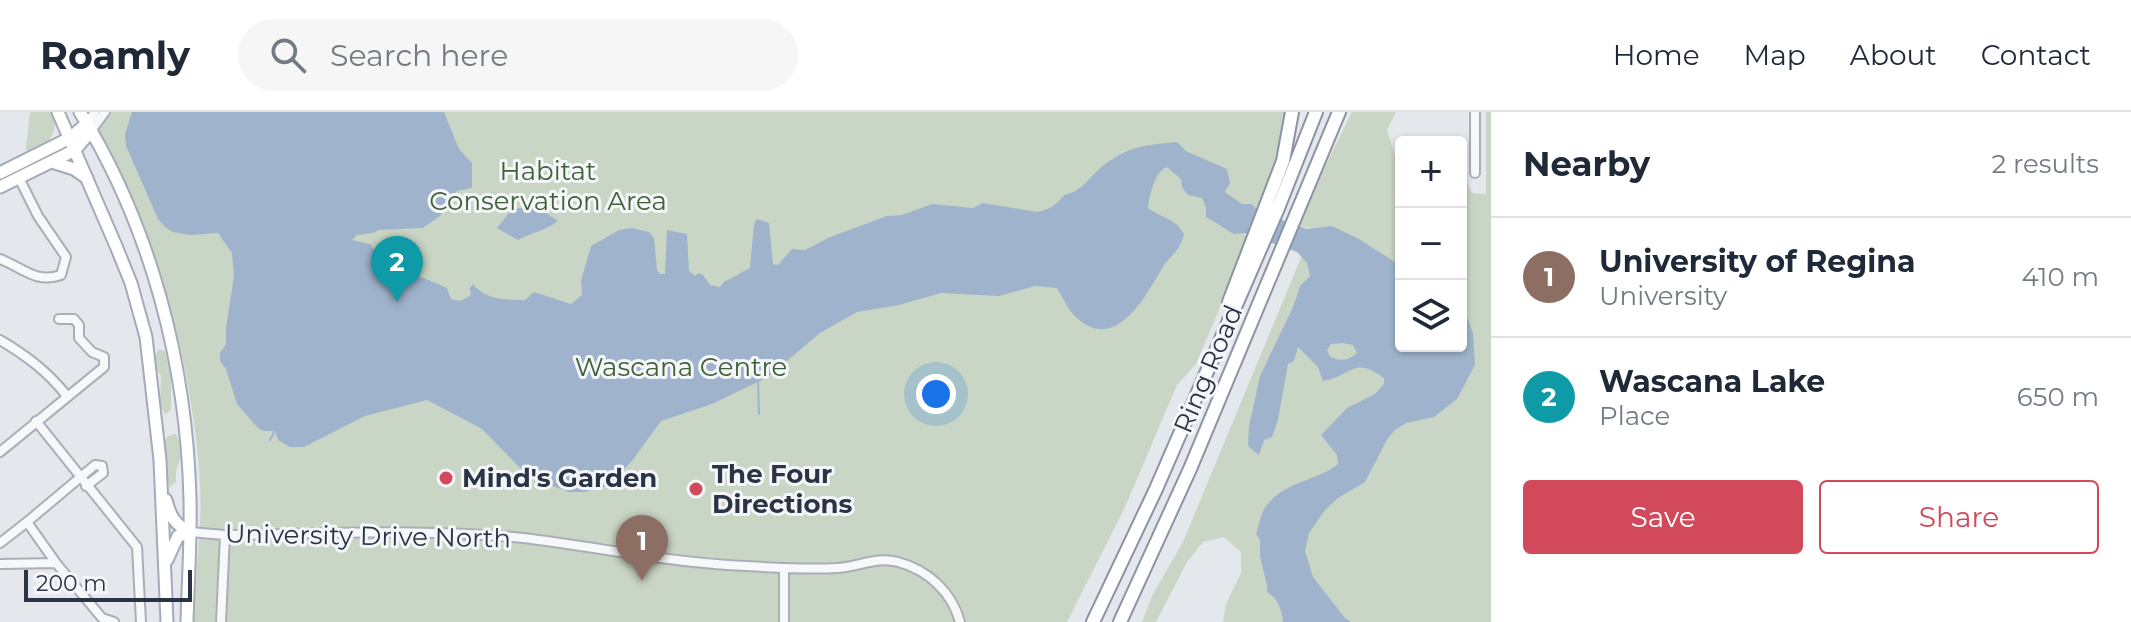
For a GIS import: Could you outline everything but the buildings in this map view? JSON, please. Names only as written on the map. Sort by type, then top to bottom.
[{"type":"highway","points":[[1272,207],[1292,112]]},
{"type":"highway","points":[[1093,622],[1156,489],[1256,244],[1316,112]]},
{"type":"highway","name":"Ring Road","points":[[1120,622],[1190,469],[1342,112]]},
{"type":"main road","points":[[58,112],[131,283],[143,323],[152,376],[160,460],[167,622]]},
{"type":"main road","points":[[80,112],[134,220],[168,325],[184,417],[190,500],[187,622]]},
{"type":"main road","points":[[0,173],[89,127]]},
{"type":"main road","points":[[0,187],[75,150],[89,127]]},
{"type":"main road","points":[[52,162],[74,169],[87,179]]},
{"type":"main road","points":[[160,460],[169,514],[190,532]]},
{"type":"main road","points":[[165,565],[178,536],[190,532]]},
{"type":"street","points":[[89,127],[95,112]]},
{"type":"street","points":[[89,127],[105,112]]},
{"type":"street","points":[[1475,112],[1475,173]]},
{"type":"street","points":[[0,259],[14,264],[32,277],[54,278],[61,275],[64,268],[66,257],[38,216],[19,178]]},
{"type":"street","points":[[0,452],[104,367],[104,357],[92,352],[79,338],[79,325],[74,319],[59,319]]},
{"type":"street","points":[[0,340],[31,359],[54,379],[67,396]]},
{"type":"street","points":[[36,421],[137,547],[141,622]]},
{"type":"street","points":[[0,436],[8,445]]},
{"type":"street","points":[[0,543],[79,477],[95,465],[102,466],[103,473],[86,486]]},
{"type":"street","points":[[27,522],[102,618],[114,622]]},
{"type":"street","name":"University Drive North","points":[[190,532],[225,535],[457,534],[523,538],[681,561],[784,568],[839,568],[868,561],[896,561],[926,574],[939,585],[951,599],[960,622]]},
{"type":"street","points":[[221,622],[225,535]]},
{"type":"street","points":[[0,564],[56,563]]},
{"type":"street","points":[[784,568],[784,622]]},
{"type":"green space","points":[[30,112],[51,112],[55,127],[46,142],[27,154],[26,149]]},
{"type":"green space","name":"Wascana Centre","points":[[89,112],[1287,112],[1284,141],[1263,205],[1259,204],[1244,233],[1249,239],[1196,364],[1177,385],[1125,507],[1067,622],[193,622],[200,498],[186,375],[167,297],[141,222]]},
{"type":"green space","points":[[1352,112],[1396,112],[1387,130],[1395,156],[1395,352],[1467,352],[1467,182],[1472,193],[1486,194],[1486,112],[1491,112],[1491,622],[1223,622],[1226,604],[1241,573],[1241,552],[1224,537],[1203,542],[1187,562],[1156,622],[1142,622],[1152,596],[1183,542],[1313,229],[1296,225]]},
{"type":"green space","points":[[159,349],[165,351],[171,376],[171,410],[165,414],[160,405],[161,376],[154,358]]},
{"type":"green space","points":[[176,434],[181,456],[176,482],[170,487],[166,476],[164,441]]},
{"type":"water","points":[[132,112],[444,112],[459,149],[472,163],[472,188],[457,191],[440,216],[423,228],[379,230],[357,235],[352,240],[370,244],[376,252],[404,270],[447,288],[451,299],[461,301],[471,295],[473,284],[496,298],[525,300],[534,292],[571,304],[582,295],[581,281],[591,246],[619,230],[632,228],[649,232],[654,238],[660,274],[665,274],[667,230],[687,234],[689,271],[695,276],[698,273],[703,275],[710,285],[720,287],[750,268],[757,219],[769,223],[773,264],[778,265],[792,249],[805,250],[830,237],[887,216],[902,215],[932,204],[973,208],[983,203],[1042,211],[1081,187],[1122,153],[1148,145],[1177,142],[1186,151],[1227,169],[1230,183],[1225,192],[1242,204],[1251,204],[1259,211],[1307,229],[1332,226],[1395,262],[1395,352],[1467,352],[1467,317],[1473,333],[1475,365],[1457,399],[1434,417],[1406,423],[1395,430],[1365,482],[1338,498],[1309,533],[1305,551],[1313,577],[1351,622],[1283,622],[1279,605],[1267,592],[1260,557],[1260,540],[1256,534],[1263,511],[1283,491],[1338,464],[1337,455],[1321,435],[1347,408],[1375,394],[1384,384],[1384,378],[1373,371],[1359,368],[1323,381],[1318,367],[1298,347],[1294,361],[1288,364],[1272,437],[1264,440],[1259,455],[1248,446],[1260,376],[1300,286],[1310,276],[1307,263],[1297,252],[1244,233],[1234,234],[1206,217],[1202,198],[1188,195],[1181,179],[1167,167],[1156,179],[1148,208],[1177,225],[1184,234],[1182,241],[1138,306],[1117,325],[1105,329],[1092,327],[1075,316],[1057,288],[1035,286],[999,296],[941,293],[899,305],[857,312],[820,333],[768,377],[712,404],[661,421],[632,461],[608,486],[569,492],[529,477],[482,429],[427,400],[365,416],[304,447],[290,447],[278,440],[275,431],[258,428],[237,404],[226,369],[220,361],[220,353],[226,344],[234,276],[232,253],[218,233],[190,235],[165,227],[158,219],[126,146],[125,134]],"holes":[[[1342,343],[1353,345],[1357,353],[1344,360],[1330,357],[1327,350],[1331,344]]]},
{"type":"water","points":[[536,206],[558,221],[518,240],[497,228],[512,209]]},
{"type":"waterway","points":[[758,380],[759,414]]},
{"type":"waterway","points":[[270,440],[275,431]]},
{"type":"place","name":"Wascana Lake","points":[[397,302]]},
{"type":"place","name":"Mind's Garden","points":[[446,478]]},
{"type":"place","name":"The Four Directions","points":[[696,489]]},
{"type":"place","name":"University of Regina","points":[[642,581]]},
{"type":"park label","name":"Habitat Conservation Area","points":[[548,186]]}]
